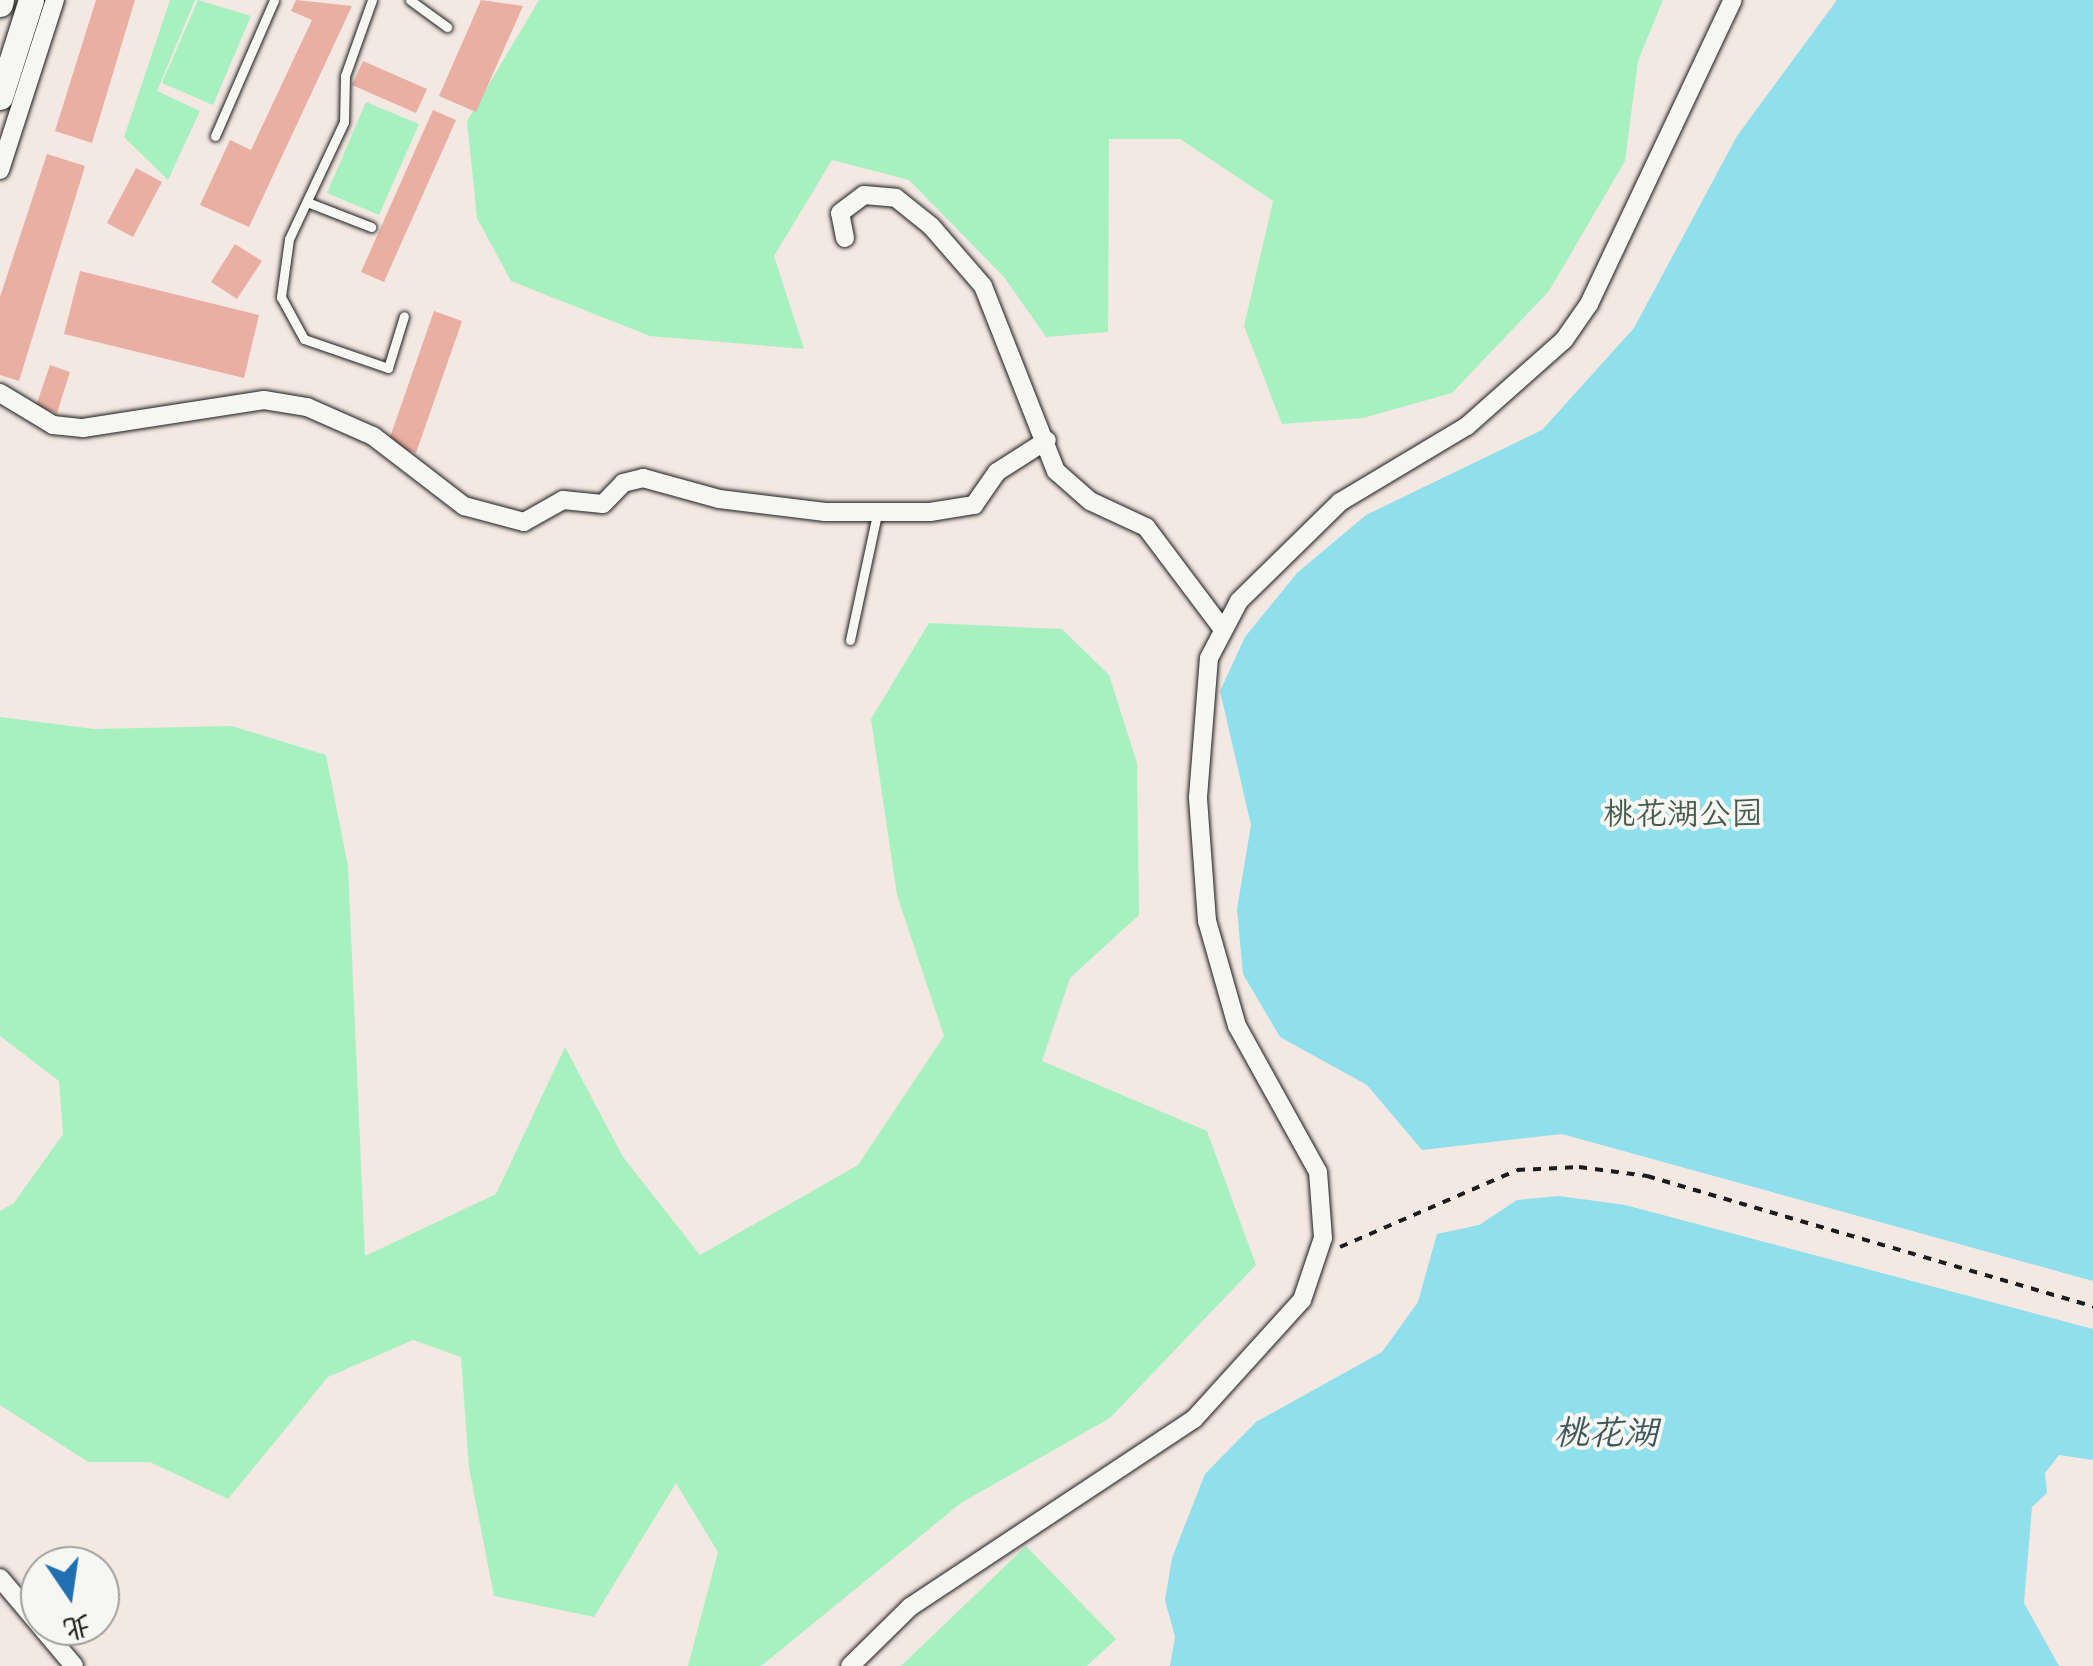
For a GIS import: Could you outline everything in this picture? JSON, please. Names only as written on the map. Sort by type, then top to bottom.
[{"type":"main road","points":[[0,97],[33,7]]},
{"type":"street","points":[[0,170],[55,0]]},
{"type":"street","points":[[850,1666],[910,1607],[1194,1419],[1290,1318],[1312,1280],[1322,1238],[1322,1193],[1310,1151],[1237,1026],[1209,934],[1198,797],[1204,676],[1221,627],[1340,502],[1467,426],[1564,340],[1589,304],[1733,0]]},
{"type":"street","points":[[845,238],[840,213],[864,195],[896,198],[932,226],[983,286],[1066,483],[1146,527],[1221,627]]},
{"type":"street","points":[[0,393],[52,425],[82,428],[264,400],[306,407],[374,436],[464,506],[524,522],[563,500],[603,504],[623,483],[643,478],[720,500],[877,514],[974,506],[997,472],[1047,440]]},
{"type":"street","points":[[0,1578],[74,1666]]},
{"type":"lane","points":[[215,136],[274,0]]},
{"type":"lane","points":[[372,0],[345,76],[344,122],[281,268],[281,296],[304,339],[388,368],[404,316]]},
{"type":"lane","points":[[410,0],[448,27]]},
{"type":"lane","points":[[307,202],[371,227]]},
{"type":"lane","points":[[850,640],[877,514]]},
{"type":"path","points":[[1322,1238],[1352,1248],[1516,1170],[1579,1167],[1647,1176],[2093,1306]]},
{"type":"green space","points":[[170,0],[195,0],[157,91],[200,111],[168,180],[124,137]]},
{"type":"green space","points":[[198,0],[251,16],[213,105],[162,83]]},
{"type":"green space","points":[[539,0],[1663,0],[1638,61],[1625,161],[1549,291],[1452,393],[1363,418],[1282,424],[1244,326],[1273,201],[1180,139],[1109,139],[1108,332],[1046,337],[1004,277],[909,180],[832,160],[774,256],[804,349],[650,336],[511,281],[477,218],[467,121]]},
{"type":"green space","points":[[366,102],[419,124],[379,215],[327,193]]},
{"type":"green space","points":[[929,623],[1062,629],[1109,675],[1137,763],[1139,915],[1070,978],[1042,1061],[1207,1131],[1256,1265],[1110,1418],[961,1503],[761,1666],[688,1666],[718,1552],[676,1483],[594,1617],[494,1596],[469,1468],[461,1357],[413,1340],[328,1377],[228,1499],[150,1462],[88,1462],[0,1405],[0,1211],[14,1203],[63,1134],[59,1081],[0,1036],[0,717],[94,729],[232,726],[326,755],[348,866],[365,1256],[496,1194],[565,1047],[623,1157],[700,1255],[858,1165],[944,1036],[897,895],[871,719]]},
{"type":"green space","points":[[1026,1546],[1116,1639],[1087,1666],[901,1666]]},
{"type":"water","name":"桃花湖公园","points":[[1837,0],[2093,0],[2093,1281],[1562,1134],[1422,1150],[1367,1085],[1280,1037],[1243,974],[1237,909],[1251,825],[1220,691],[1245,637],[1297,573],[1366,515],[1542,430],[1634,328],[1737,136]]},
{"type":"water","name":"桃花湖","points":[[1559,1196],[1625,1205],[2093,1329],[2093,1460],[2059,1455],[2045,1473],[2047,1493],[2032,1507],[2024,1603],[2059,1666],[1170,1666],[1175,1637],[1165,1600],[1172,1558],[1205,1474],[1256,1422],[1382,1352],[1418,1302],[1437,1234],[1479,1225],[1517,1200]]},
{"type":"building","points":[[96,0],[135,0],[92,143],[55,131]]},
{"type":"building","points":[[296,0],[352,6],[249,227],[200,205],[230,140],[251,150],[312,20],[291,11]]},
{"type":"building","points":[[481,0],[523,6],[476,112],[439,96]]},
{"type":"building","points":[[363,61],[427,89],[416,113],[352,85]]},
{"type":"building","points":[[433,110],[456,120],[384,282],[361,272]]},
{"type":"building","points":[[47,154],[85,166],[19,381],[0,375],[0,297]]},
{"type":"building","points":[[136,168],[162,182],[133,237],[107,223]]},
{"type":"building","points":[[235,244],[262,261],[237,299],[211,282]]},
{"type":"building","points":[[80,271],[259,315],[244,378],[64,334]]},
{"type":"building","points":[[434,311],[462,321],[416,453],[388,443]]},
{"type":"building","points":[[50,365],[70,372],[57,413],[36,406]]}]
